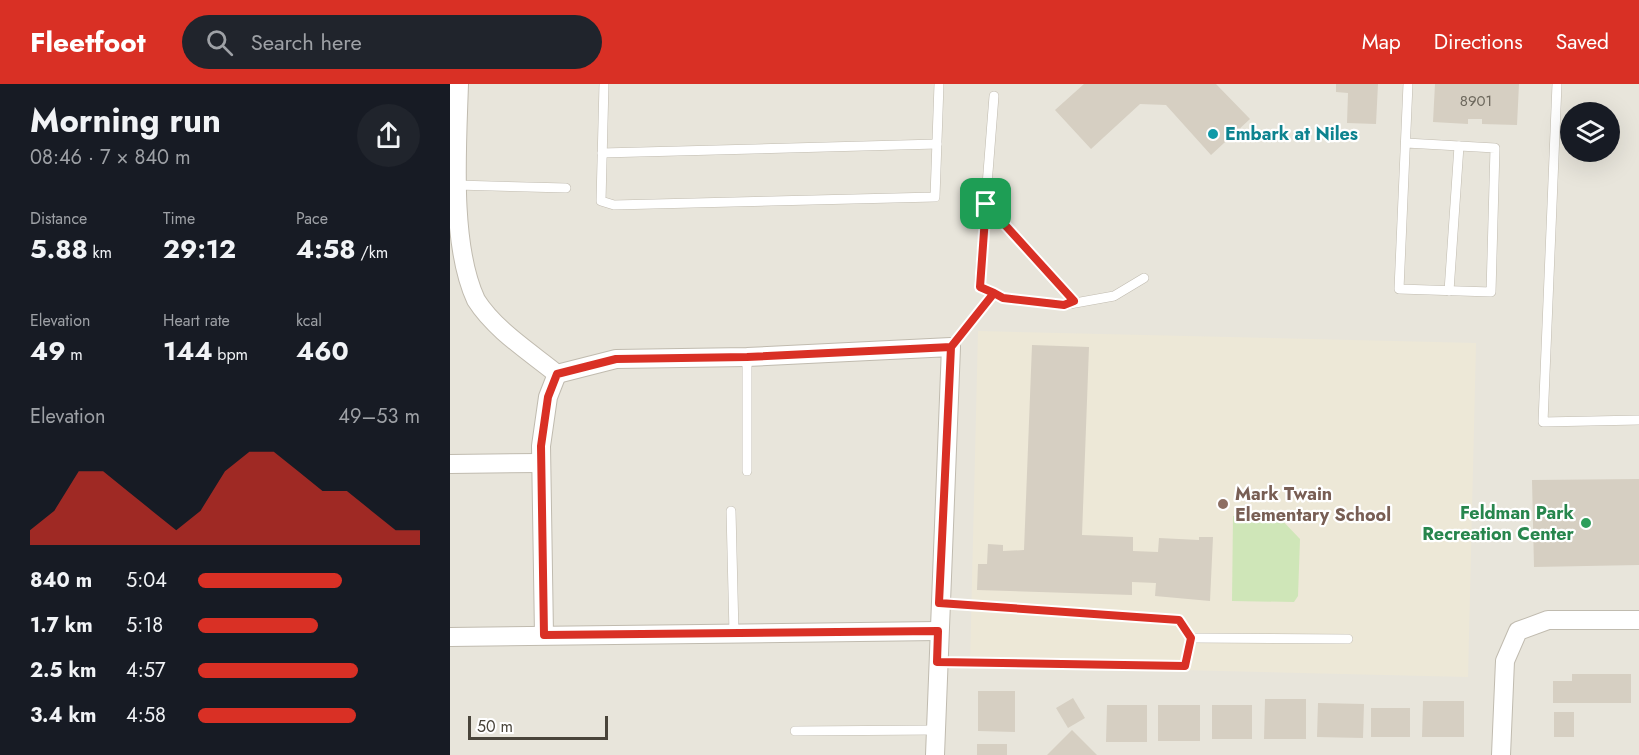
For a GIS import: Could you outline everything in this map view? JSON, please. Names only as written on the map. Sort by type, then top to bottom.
[{"type":"street","points":[[459,84],[456,185],[458,243],[463,273],[477,302],[495,322],[557,374]]},
{"type":"street","points":[[557,374],[616,359],[747,357],[951,347],[939,603],[935,755]]},
{"type":"street","points":[[544,635],[541,463],[543,424],[548,397],[557,374]]},
{"type":"street","points":[[450,464],[541,463]]},
{"type":"street","points":[[1501,755],[1505,661],[1518,631],[1548,620],[1639,620]]},
{"type":"street","points":[[450,637],[938,631]]},
{"type":"lane","points":[[604,84],[601,201],[614,205],[935,197],[939,84]]},
{"type":"lane","points":[[1406,142],[1495,148],[1491,292],[1399,289],[1408,84]]},
{"type":"lane","points":[[1557,84],[1543,422],[1639,420]]},
{"type":"lane","points":[[994,96],[980,287],[1003,298],[1064,305],[1074,301],[1114,296],[1144,278]]},
{"type":"lane","points":[[602,153],[937,144]]},
{"type":"lane","points":[[1449,291],[1459,146]]},
{"type":"lane","points":[[456,185],[566,188]]},
{"type":"lane","points":[[986,204],[1074,301]]},
{"type":"lane","points":[[951,347],[994,293]]},
{"type":"lane","points":[[747,357],[747,471]]},
{"type":"lane","points":[[731,511],[734,633]]},
{"type":"lane","points":[[937,662],[1185,666],[1191,638],[1179,620],[939,603]]},
{"type":"lane","points":[[1191,638],[1348,639]]},
{"type":"lane","points":[[795,731],[936,730]]},
{"type":"shaded area","points":[[450,84],[1639,84],[1639,755],[450,755]]},
{"type":"shaded area","name":"Mark Twain Elementary School","points":[[978,331],[1476,343],[1468,677],[970,665]]},
{"type":"green space","points":[[1233,516],[1278,516],[1300,539],[1298,596],[1294,602],[1232,601]]},
{"type":"building","name":"Embark at Niles","points":[[1084,84],[1216,84],[1250,119],[1211,155],[1166,105],[1140,104],[1091,149],[1055,110]]},
{"type":"building","points":[[1336,84],[1378,84],[1376,124],[1347,123],[1348,93],[1336,92]]},
{"type":"building","points":[[1435,84],[1519,84],[1517,125],[1482,124],[1482,119],[1468,119],[1468,124],[1433,122]]},
{"type":"building","points":[[1032,345],[1089,347],[1082,535],[1133,537],[1133,551],[1158,552],[1159,538],[1199,540],[1199,537],[1213,537],[1210,601],[1155,596],[1156,583],[1132,582],[1132,595],[977,590],[978,564],[987,564],[988,544],[1003,545],[1003,551],[1024,550]]},
{"type":"building","name":"Feldman Park Recreation Center","points":[[1639,479],[1639,565],[1534,567],[1532,480]]},
{"type":"building","points":[[1572,674],[1631,674],[1631,703],[1553,703],[1553,681],[1572,681]]},
{"type":"building","points":[[978,691],[1015,691],[1015,732],[978,731]]},
{"type":"building","points":[[1073,698],[1085,718],[1068,728],[1056,708]]},
{"type":"building","points":[[1265,699],[1306,699],[1306,739],[1264,739]]},
{"type":"building","points":[[1423,701],[1464,701],[1464,737],[1422,737]]},
{"type":"building","points":[[1318,703],[1364,704],[1363,738],[1317,737]]},
{"type":"building","points":[[1107,705],[1147,705],[1147,742],[1106,742]]},
{"type":"building","points":[[1158,705],[1200,705],[1200,741],[1158,741]]},
{"type":"building","points":[[1212,705],[1252,705],[1252,739],[1212,739]]},
{"type":"building","points":[[1371,708],[1410,708],[1410,737],[1371,737]]},
{"type":"building","points":[[1554,712],[1574,712],[1574,737],[1554,737]]},
{"type":"building","points":[[1072,730],[1097,755],[1047,755]]},
{"type":"building","points":[[977,744],[1007,744],[1007,755],[977,755]]},
{"type":"place","name":"Embark at Niles","points":[[1213,134]]},
{"type":"place","name":"Mark Twain Elementary School","points":[[1223,504]]},
{"type":"place","name":"Feldman Park Recreation Center","points":[[1586,523]]},
{"type":"route","points":[[986,204],[980,287],[994,293],[951,347],[747,357],[616,359],[557,374],[548,397],[541,446],[544,635],[938,631],[937,662],[1185,666],[1191,638],[1179,620],[939,603],[951,347],[969,325],[994,293],[1003,298],[1064,305],[1074,301],[986,204]]}]
